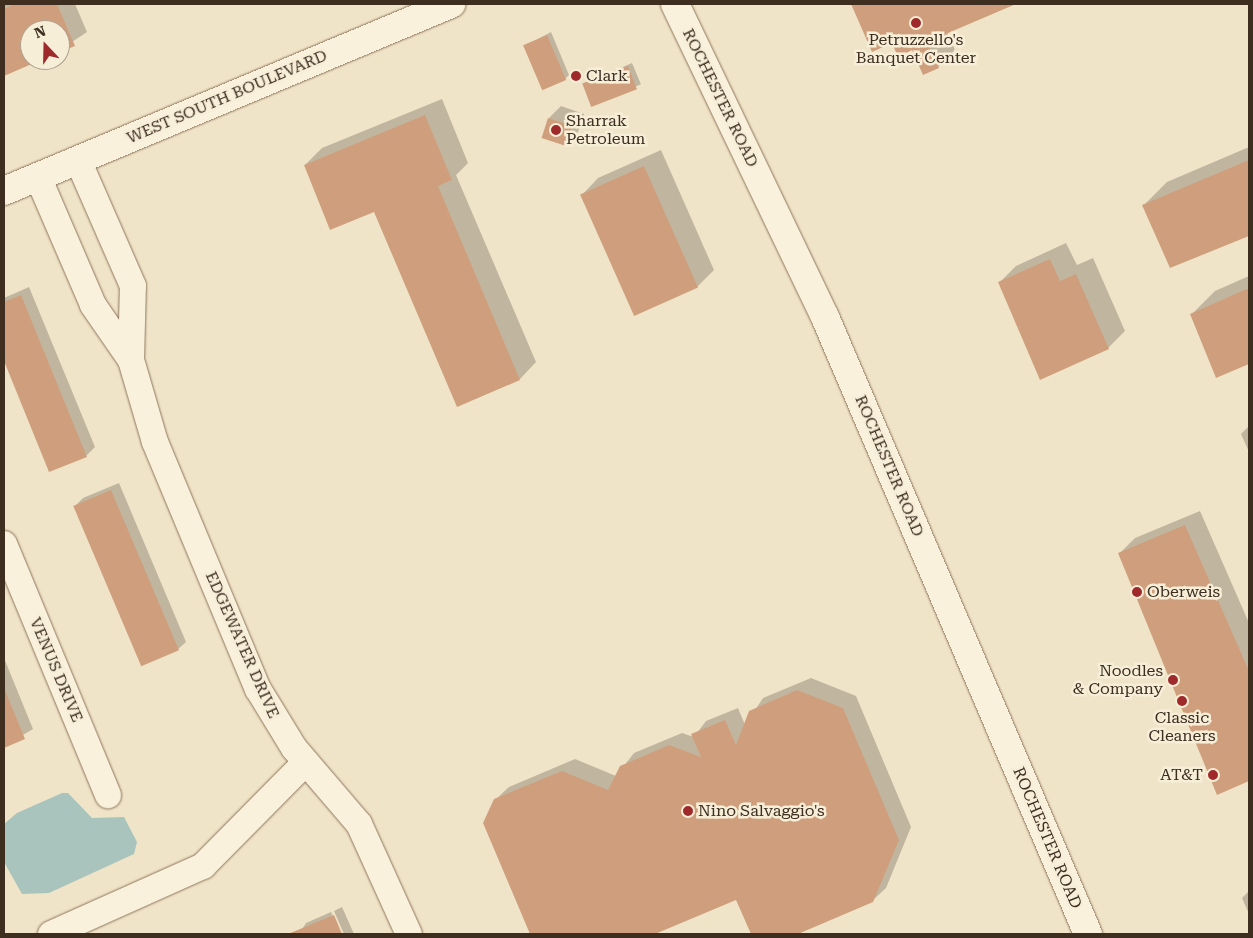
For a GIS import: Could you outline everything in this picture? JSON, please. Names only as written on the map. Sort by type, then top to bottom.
[{"type":"main road","name":"WEST SOUTH BOULEVARD","points":[[4,191],[451,4]]},
{"type":"main road","name":"ROCHESTER ROAD","points":[[674,4],[825,317],[1088,934]]},
{"type":"street","name":"EDGEWATER DRIVE","points":[[78,160],[133,286],[131,360],[155,442],[258,689],[275,721],[306,762],[359,824],[409,934]]},
{"type":"street","name":"EDGEWATER DRIVE","points":[[38,177],[93,305],[131,360]]},
{"type":"street","name":"VENUS DRIVE","points":[[4,544],[108,795]]},
{"type":"street","points":[[50,934],[203,866],[306,762]]},
{"type":"water","points":[[62,793],[68,793],[92,818],[124,817],[137,842],[134,854],[49,893],[22,894],[4,862],[4,824],[17,813]]},
{"type":"building","points":[[15,4],[57,4],[64,20],[20,20],[20,69],[4,76],[4,9]]},
{"type":"building","name":"Petruzzello's Banquet Center","points":[[851,4],[1016,4],[927,42],[939,68],[923,75],[912,50],[898,57],[892,43],[872,52]]},
{"type":"building","points":[[70,34],[75,46],[70,48]]},
{"type":"building","points":[[547,35],[566,80],[542,90],[523,45]]},
{"type":"building","points":[[628,66],[637,89],[591,107],[582,84]]},
{"type":"building","points":[[425,115],[452,180],[438,186],[520,380],[457,407],[374,212],[330,230],[304,165]]},
{"type":"building","points":[[548,118],[572,126],[565,146],[542,138]]},
{"type":"building","points":[[1249,160],[1249,236],[1170,268],[1142,205]]},
{"type":"building","points":[[644,166],[698,288],[634,316],[580,194]]},
{"type":"building","points":[[1050,259],[1060,281],[1076,274],[1109,349],[1040,380],[998,282]]},
{"type":"building","points":[[1249,288],[1249,364],[1216,378],[1190,314]]},
{"type":"building","points":[[21,295],[87,457],[49,472],[4,361],[4,302]]},
{"type":"building","points":[[111,490],[179,650],[141,666],[73,506]]},
{"type":"building","points":[[1185,525],[1249,671],[1249,781],[1217,795],[1118,553]]},
{"type":"building","points":[[4,688],[25,739],[4,748]]},
{"type":"building","name":"Nino Salvaggio's","points":[[797,690],[843,708],[899,840],[873,902],[798,934],[751,934],[736,900],[655,934],[530,934],[483,823],[494,799],[562,771],[608,790],[620,766],[669,745],[701,757],[691,734],[725,720],[736,745],[749,711]]},
{"type":"building","points":[[334,915],[342,934],[288,934]]},
{"type":"place","name":"Petruzzello's Banquet Center","points":[[916,23]]},
{"type":"place","name":"Clark","points":[[576,76]]},
{"type":"place","name":"Sharrak Petroleum","points":[[556,130]]},
{"type":"place","name":"Oberweis","points":[[1137,592]]},
{"type":"place","name":"Noodles & Company","points":[[1173,680]]},
{"type":"place","name":"Classic Cleaners","points":[[1182,701]]},
{"type":"place","name":"AT&T","points":[[1213,775]]},
{"type":"place","name":"Nino Salvaggio's","points":[[688,811]]}]
